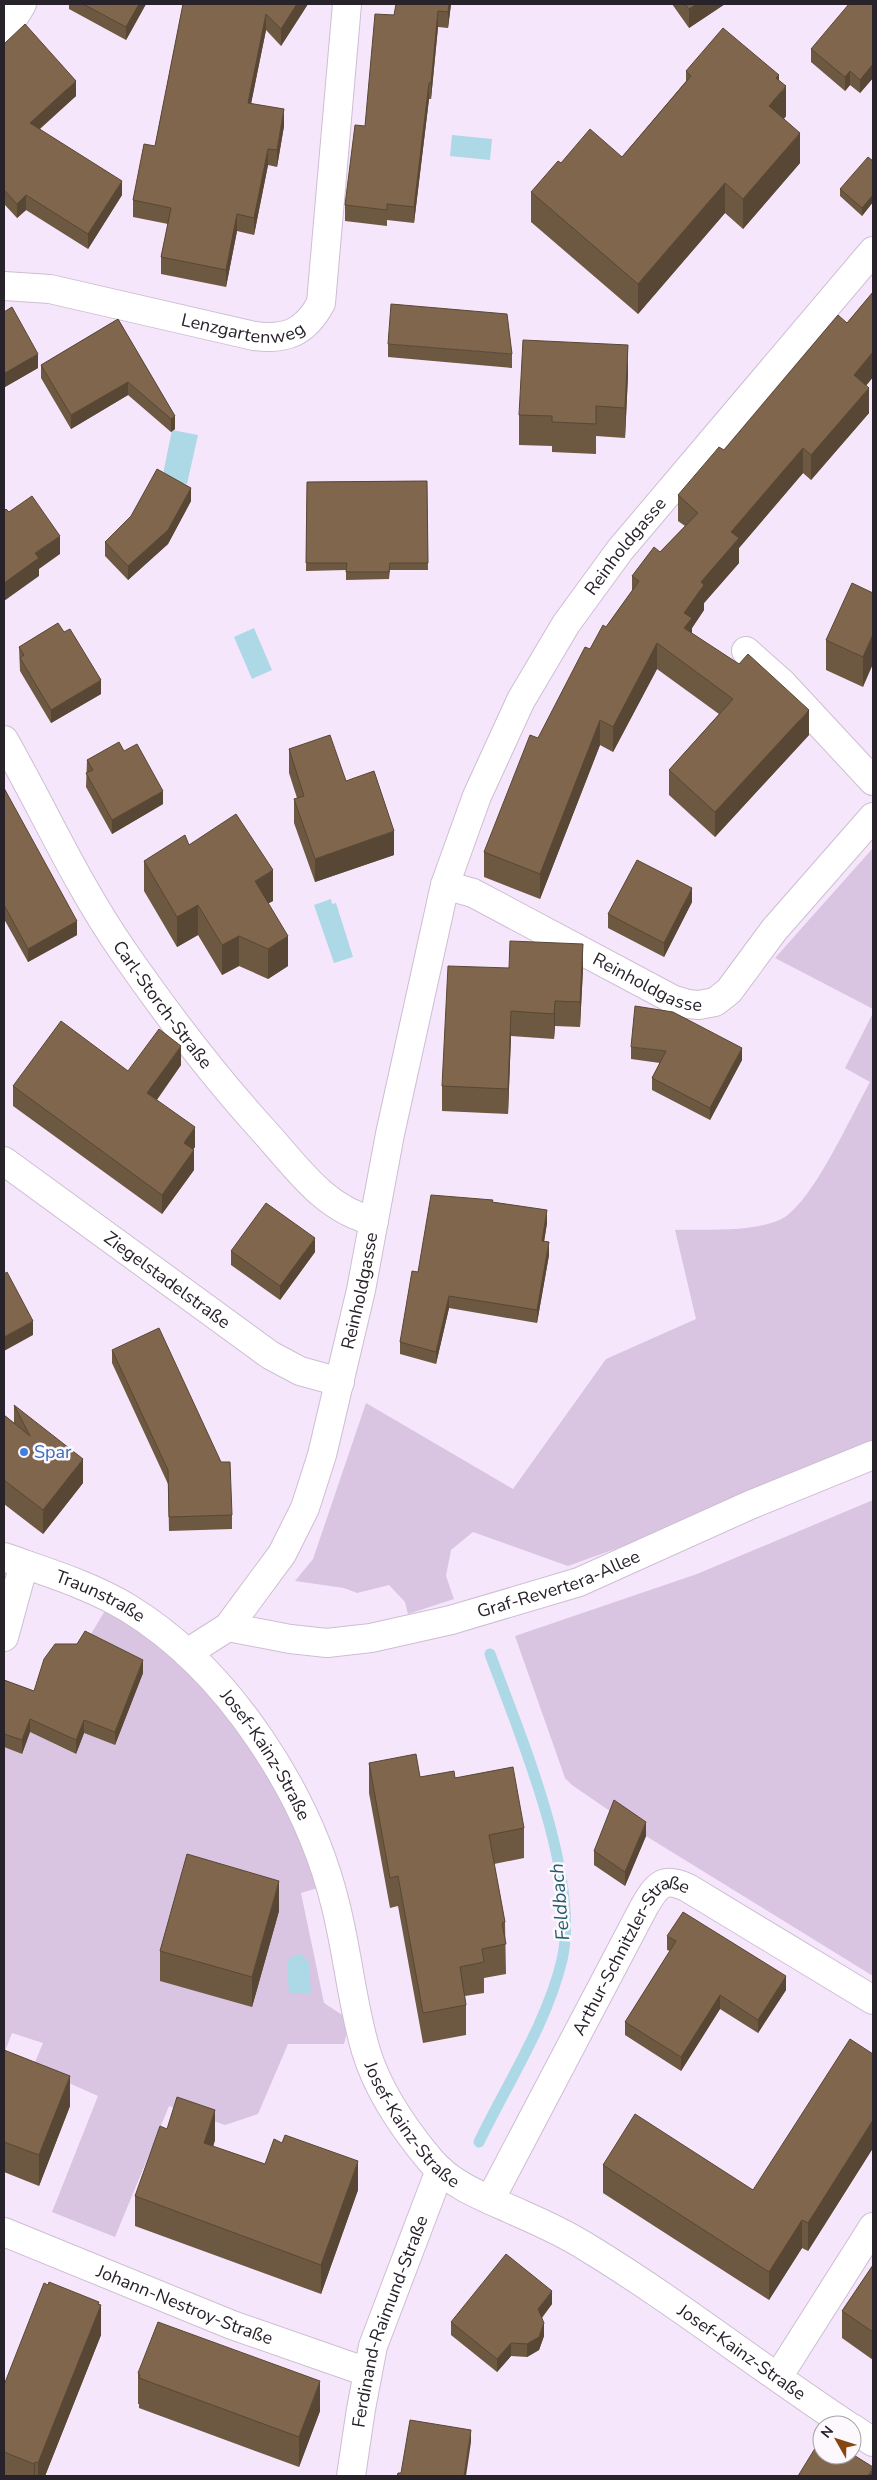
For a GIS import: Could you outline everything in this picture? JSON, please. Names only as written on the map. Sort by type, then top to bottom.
[{"type":"street","points":[[4,32],[22,4]]},
{"type":"street","name":"Lenzgartenweg","points":[[4,286],[50,289],[254,336],[276,338],[284,336],[306,324],[314,316],[321,303],[347,4]]},
{"type":"street","name":"Reinholdgasse","points":[[187,1653],[228,1627],[282,1554],[306,1508],[322,1455],[340,1382],[415,1012],[445,884],[495,754],[521,700],[566,624],[620,550],[873,251]]},
{"type":"street","points":[[746,651],[782,683],[873,781]]},
{"type":"street","name":"Carl-Storch-Straße","points":[[4,740],[123,951],[240,1107],[306,1180],[347,1213],[374,1221]]},
{"type":"street","name":"Reinholdgasse","points":[[445,884],[473,894],[674,1000],[699,1005],[715,1002],[729,991],[774,930],[873,817]]},
{"type":"street","name":"Ziegelstadelstraße","points":[[4,1161],[270,1355],[304,1372],[340,1382]]},
{"type":"street","name":"Graf-Revertera-Allee","points":[[228,1627],[290,1639],[327,1643],[379,1636],[451,1620],[579,1582],[750,1506],[873,1455]]},
{"type":"street","points":[[4,1637],[14,1561]]},
{"type":"street","name":"Traunstraße","points":[[14,1561],[88,1587],[120,1604],[152,1624],[187,1653]]},
{"type":"street","name":"Josef-Kainz-Straße","points":[[187,1653],[256,1732],[279,1768],[306,1821],[336,1903],[360,2031],[370,2062],[400,2119],[440,2170],[468,2189],[588,2248],[833,2415]]},
{"type":"street","name":"Arthur-Schnitzler-Straße","points":[[490,2200],[644,1907],[653,1892],[662,1884],[667,1882],[680,1885],[703,1897],[873,2000]]},
{"type":"street","name":"Ferdinand-Raimund-Straße","points":[[351,2476],[367,2372],[382,2317],[440,2170]]},
{"type":"street","points":[[778,2377],[873,2227]]},
{"type":"street","name":"Johann-Nestroy-Straße","points":[[4,2232],[232,2325],[367,2372]]},
{"type":"street","points":[[862,2435],[873,2442]]},
{"type":"shaded area","points":[[873,848],[873,1009],[775,958]]},
{"type":"shaded area","points":[[873,1013],[873,1444],[745,1502],[568,1566],[473,1532],[451,1550],[446,1576],[454,1599],[408,1614],[405,1602],[389,1585],[357,1593],[344,1588],[295,1581],[313,1559],[366,1403],[513,1489],[606,1359],[696,1319],[675,1230],[732,1229],[761,1226],[785,1217],[796,1207],[832,1155],[870,1082],[845,1068]]},
{"type":"shaded area","points":[[873,1500],[873,1976],[646,1836],[572,1785],[565,1778],[515,1636],[697,1574]]},
{"type":"shaded area","points":[[106,1609],[162,1644],[204,1681],[288,1793],[324,1886],[301,1893],[324,2003],[350,2020],[344,2044],[288,2044],[258,2114],[225,2125],[169,2106],[115,2237],[52,2212],[98,2096],[33,2067],[43,2043],[12,2033],[4,2054],[4,1747],[22,1754],[30,1732],[75,1754],[84,1733],[115,1745],[85,1644]]},
{"type":"water","points":[[452,135],[492,139],[490,160],[450,156]]},
{"type":"water","points":[[172,430],[198,435],[187,484],[162,479]]},
{"type":"water","points":[[254,628],[272,670],[252,679],[234,637]]},
{"type":"water","points":[[331,899],[332,904],[336,903],[353,957],[334,963],[314,905]]},
{"type":"water","points":[[300,1954],[309,1961],[311,1993],[289,1994],[287,1962],[292,1956]]},
{"type":"building","points":[[83,4],[139,4],[126,27]]},
{"type":"building","points":[[183,4],[297,4],[281,29],[266,14],[248,103],[284,109],[277,150],[268,149],[254,218],[237,214],[226,270],[161,257],[171,208],[133,200],[144,144],[155,146]]},
{"type":"building","points":[[396,4],[449,4],[448,12],[438,11],[431,83],[429,83],[414,207],[387,204],[387,210],[345,205],[355,125],[365,126],[375,14],[394,15]]},
{"type":"building","points":[[685,4],[697,4],[689,9]]},
{"type":"building","points":[[849,4],[873,4],[873,64],[860,80],[850,71],[845,77],[811,49]]},
{"type":"building","points":[[25,24],[76,81],[30,123],[122,181],[88,234],[26,195],[17,204],[4,190],[4,44]]},
{"type":"building","points":[[723,28],[779,75],[776,78],[786,86],[769,106],[800,133],[743,199],[725,183],[638,284],[531,192],[558,161],[561,163],[590,129],[622,157],[691,76],[686,71]]},
{"type":"building","points":[[868,157],[873,161],[873,195],[862,208],[840,189]]},
{"type":"building","points":[[873,292],[873,352],[854,375],[869,388],[811,455],[803,448],[731,532],[739,538],[701,582],[704,585],[684,613],[692,618],[684,628],[739,664],[748,654],[809,710],[715,812],[669,770],[733,699],[657,643],[613,727],[600,720],[540,874],[484,852],[530,735],[538,738],[585,647],[590,649],[603,625],[606,627],[639,581],[632,576],[654,547],[660,552],[698,513],[678,495],[719,447],[724,450],[838,315],[847,323]]},
{"type":"building","points":[[391,304],[507,314],[512,354],[388,344]]},
{"type":"building","points":[[12,307],[38,354],[5,373],[4,312]]},
{"type":"building","points":[[118,319],[175,416],[171,419],[128,382],[71,415],[41,365]]},
{"type":"building","points":[[523,340],[628,345],[625,408],[596,406],[596,424],[552,422],[552,416],[519,415]]},
{"type":"building","points":[[157,469],[191,488],[168,530],[128,566],[105,542],[131,516]]},
{"type":"building","points":[[427,481],[428,563],[390,563],[389,572],[346,572],[347,563],[306,563],[307,482]]},
{"type":"building","points":[[32,496],[60,536],[35,553],[39,558],[4,583],[4,511],[6,509],[9,512]]},
{"type":"building","points":[[852,583],[873,593],[873,634],[863,657],[826,640]]},
{"type":"building","points":[[58,623],[64,632],[70,629],[101,680],[51,710],[20,658],[24,655],[19,647]]},
{"type":"building","points":[[330,735],[346,781],[374,771],[394,831],[315,859],[294,799],[304,796],[289,749]]},
{"type":"building","points":[[119,742],[124,751],[137,744],[163,791],[112,820],[86,773],[93,770],[87,760]]},
{"type":"building","points":[[4,788],[77,921],[28,949],[4,905]]},
{"type":"building","points":[[236,814],[273,870],[255,881],[288,936],[268,949],[239,936],[222,945],[198,905],[177,917],[144,861],[185,835],[189,845]]},
{"type":"building","points":[[637,860],[692,888],[664,943],[608,914]]},
{"type":"building","points":[[510,941],[583,944],[580,1002],[555,1001],[554,1014],[511,1011],[508,1089],[442,1086],[448,966],[509,968]]},
{"type":"building","points":[[635,1006],[673,1012],[742,1048],[710,1108],[652,1078],[666,1051],[631,1047]]},
{"type":"building","points":[[61,1021],[128,1071],[159,1029],[181,1046],[147,1093],[195,1127],[184,1143],[194,1150],[162,1195],[13,1086]]},
{"type":"building","points":[[431,1195],[493,1200],[492,1202],[547,1210],[542,1241],[549,1242],[537,1310],[449,1296],[436,1352],[400,1342],[412,1271],[418,1272]]},
{"type":"building","points":[[266,1203],[315,1238],[280,1286],[231,1251]]},
{"type":"building","points":[[7,1272],[33,1321],[4,1337],[4,1274]]},
{"type":"building","points":[[159,1328],[221,1462],[230,1462],[232,1515],[169,1517],[168,1470],[112,1350]]},
{"type":"building","name":"Spar","points":[[14,1405],[83,1459],[43,1510],[4,1480],[4,1415],[30,1436]]},
{"type":"building","points":[[85,1631],[143,1660],[115,1732],[84,1720],[76,1740],[30,1719],[22,1740],[4,1734],[4,1680],[34,1691],[44,1659],[55,1644],[77,1644]]},
{"type":"building","points":[[416,1754],[420,1777],[454,1771],[455,1778],[513,1767],[524,1828],[489,1835],[505,1922],[502,1923],[506,1944],[482,1949],[484,1962],[460,1967],[466,2005],[423,2013],[398,1876],[390,1878],[369,1763]]},
{"type":"building","points":[[614,1800],[646,1822],[625,1872],[594,1851]]},
{"type":"building","points":[[187,1854],[279,1881],[252,1977],[160,1951]]},
{"type":"building","points":[[683,1912],[786,1976],[758,2020],[720,1995],[681,2057],[625,2022],[676,1941],[667,1936]]},
{"type":"building","points":[[850,2039],[873,2054],[873,2120],[808,2223],[802,2220],[769,2272],[603,2165],[635,2114],[753,2190]]},
{"type":"building","points":[[4,2050],[70,2076],[39,2155],[4,2142]]},
{"type":"building","points":[[177,2097],[215,2110],[204,2143],[265,2164],[274,2139],[282,2143],[285,2135],[358,2161],[321,2265],[135,2196],[160,2126],[167,2129]]},
{"type":"building","points":[[506,2254],[552,2291],[538,2309],[544,2323],[539,2337],[527,2344],[511,2343],[497,2359],[451,2322]]},
{"type":"building","points":[[873,2265],[873,2332],[842,2311]]},
{"type":"building","points":[[49,2282],[99,2302],[98,2304],[101,2305],[38,2463],[35,2462],[34,2464],[4,2452],[4,2385],[44,2283],[48,2285]]},
{"type":"building","points":[[158,2322],[320,2381],[299,2437],[139,2378],[140,2375],[138,2373]]},
{"type":"building","points":[[410,2420],[471,2430],[464,2476],[397,2476],[398,2473],[401,2473]]},
{"type":"building","points":[[812,2453],[812,2465],[862,2465],[862,2460],[873,2467],[868,2476],[798,2476]]},
{"type":"waterway","name":"Feldbach","points":[[479,2142],[547,2007],[562,1960],[566,1927],[563,1889],[544,1806],[531,1763],[490,1654]]},
{"type":"place","name":"Spar","points":[[24,1452]]}]
